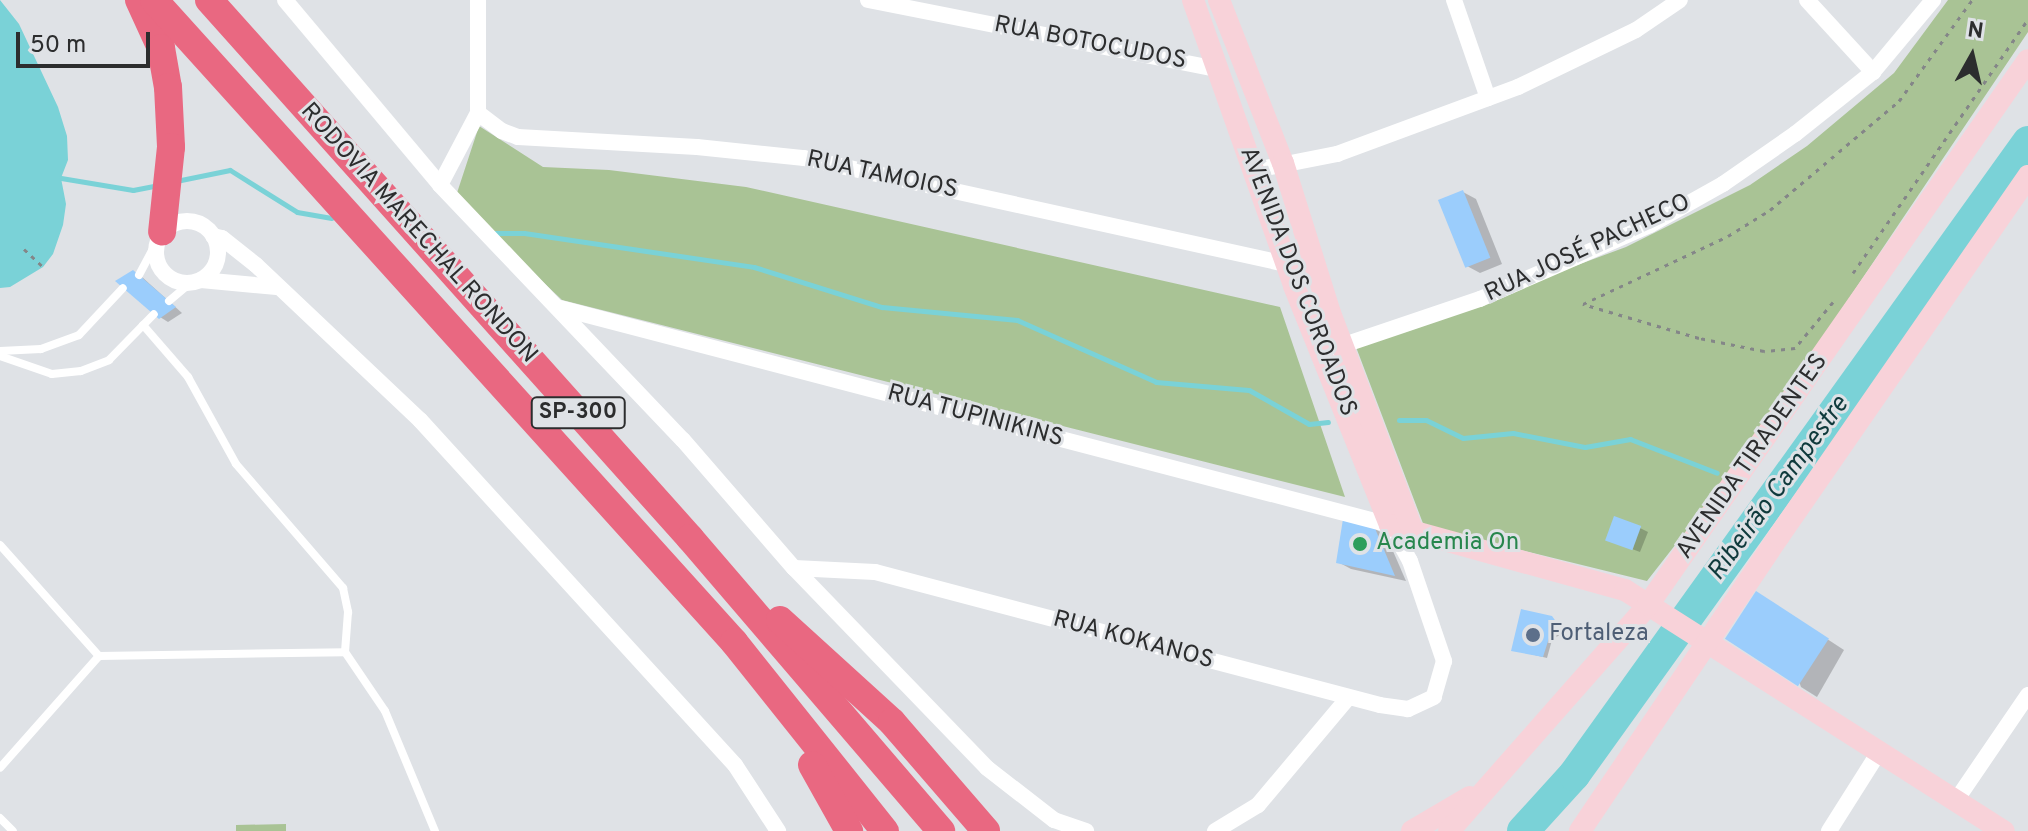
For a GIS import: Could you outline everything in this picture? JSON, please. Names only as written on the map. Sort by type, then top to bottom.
[{"type":"highway","points":[[139,0],[161,48],[168,87],[171,147],[159,237]]},
{"type":"highway","name":"RODOVIA MARECHAL RONDON","points":[[154,0],[734,642],[885,831]]},
{"type":"highway","name":"RODOVIA MARECHAL RONDON","points":[[209,0],[690,538],[941,831]]},
{"type":"highway","points":[[690,538],[892,722],[986,831]]},
{"type":"highway","points":[[734,642],[838,806],[849,831]]},
{"type":"main road","name":"AVENIDA DOS COROADOS","points":[[1193,0],[1287,264],[1332,349],[1413,531]]},
{"type":"main road","name":"AVENIDA DOS COROADOS","points":[[1219,0],[1283,163],[1332,349],[1390,525]]},
{"type":"main road","name":"AVENIDA TIRADENTES","points":[[1449,831],[1651,607],[2028,60]]},
{"type":"main road","points":[[1580,831],[1703,641],[2028,176]]},
{"type":"main road","points":[[1390,525],[1610,584],[1957,799],[2000,830]]},
{"type":"main road","points":[[1412,831],[1488,785]]},
{"type":"street","points":[[285,0],[440,185],[683,440],[794,568],[987,768],[1054,820],[1086,831]]},
{"type":"street","points":[[440,185],[478,113],[478,0]]},
{"type":"street","name":"RUA BOTOCUDOS","points":[[868,0],[1217,69]]},
{"type":"street","points":[[1454,0],[1488,98]]},
{"type":"street","points":[[1255,170],[1337,154],[1488,98],[1590,54],[1636,30],[1680,0]]},
{"type":"street","points":[[1807,0],[1873,72]]},
{"type":"street","name":"RUA JOSÉ PACHECO","points":[[1332,349],[1480,299],[1650,225],[1741,173],[1873,72],[1933,0]]},
{"type":"street","name":"RUA TAMOIOS","points":[[478,113],[502,131],[518,137],[697,147],[804,158],[1287,264]]},
{"type":"street","points":[[277,287],[176,282],[158,267],[159,237],[184,221],[196,223],[213,236],[222,238],[277,287],[420,420],[735,765],[778,831]]},
{"type":"street","points":[[195,282],[216,262],[218,250],[213,236]]},
{"type":"street","name":"RUA TUPINIKINS","points":[[560,308],[1390,525]]},
{"type":"street","name":"AVENIDA DOS COROADOS","points":[[1390,525],[1410,561],[1444,661]]},
{"type":"street","name":"AVENIDA DOS COROADOS","points":[[1410,561],[1413,531]]},
{"type":"street","name":"RUA KOKANOS","points":[[794,568],[875,572],[1347,699],[1408,709],[1434,697],[1444,661]]},
{"type":"street","points":[[1957,799],[2028,695]]},
{"type":"street","points":[[1215,831],[1258,805],[1347,699]]},
{"type":"street","points":[[1829,831],[1879,752]]},
{"type":"lane","points":[[139,275],[159,237]]},
{"type":"lane","points":[[169,301],[195,282]]},
{"type":"lane","points":[[0,353],[41,349],[79,335],[123,288]]},
{"type":"lane","points":[[0,353],[35,371],[52,374],[81,371],[109,360],[154,314]]},
{"type":"lane","points":[[143,325],[188,377],[236,464],[343,588],[348,612],[345,652],[385,711],[435,831]]},
{"type":"lane","points":[[0,545],[99,656]]},
{"type":"lane","points":[[0,768],[99,656],[345,652]]},
{"type":"lane","points":[[0,818],[13,831]]},
{"type":"path","points":[[1840,292],[1795,348],[1764,351],[1682,334],[1583,304],[1728,236],[1770,210],[1899,101],[1972,0]]},
{"type":"path","points":[[1848,280],[2028,19]]},
{"type":"path","points":[[24,249],[43,267]]},
{"type":"green space","points":[[1948,0],[2028,0],[2028,32],[1733,471],[1647,581],[1424,526],[1356,347],[1626,247],[1750,185],[1807,146],[1894,73]]},
{"type":"green space","points":[[479,126],[543,167],[609,170],[746,187],[1280,307],[1345,497],[562,300],[455,199]]},
{"type":"green space","points":[[286,824],[286,831],[236,831],[236,825]]},
{"type":"water","points":[[0,0],[19,24],[58,107],[67,136],[68,160],[61,178],[66,204],[63,225],[53,254],[43,267],[10,287],[0,288]]},
{"type":"building","points":[[1463,190],[1490,258],[1465,268],[1438,200]]},
{"type":"building","points":[[133,270],[176,307],[159,319],[115,281]]},
{"type":"building","points":[[1614,516],[1641,526],[1632,550],[1605,540]]},
{"type":"building","name":"Academia On","points":[[1343,519],[1374,526],[1395,576],[1336,563]]},
{"type":"building","points":[[1756,591],[1829,638],[1798,686],[1725,639]]},
{"type":"building","name":"Fortaleza","points":[[1521,609],[1552,616],[1562,630],[1549,638],[1543,657],[1511,651]]},
{"type":"waterway","name":"Ribeirão Campestre","points":[[1523,831],[1574,775],[2028,142]]},
{"type":"waterway","points":[[176,181],[230,170],[297,212],[331,218]]},
{"type":"waterway","points":[[61,178],[133,190],[158,185]]},
{"type":"waterway","points":[[494,233],[524,233],[754,267],[882,307],[1017,320],[1156,382],[1249,390],[1309,424],[1328,422]]},
{"type":"waterway","points":[[1399,420],[1426,420],[1463,438],[1513,433],[1585,447],[1630,439],[1717,473]]},
{"type":"place","name":"Academia On","points":[[1360,544]]},
{"type":"place","name":"Fortaleza","points":[[1533,635]]}]
